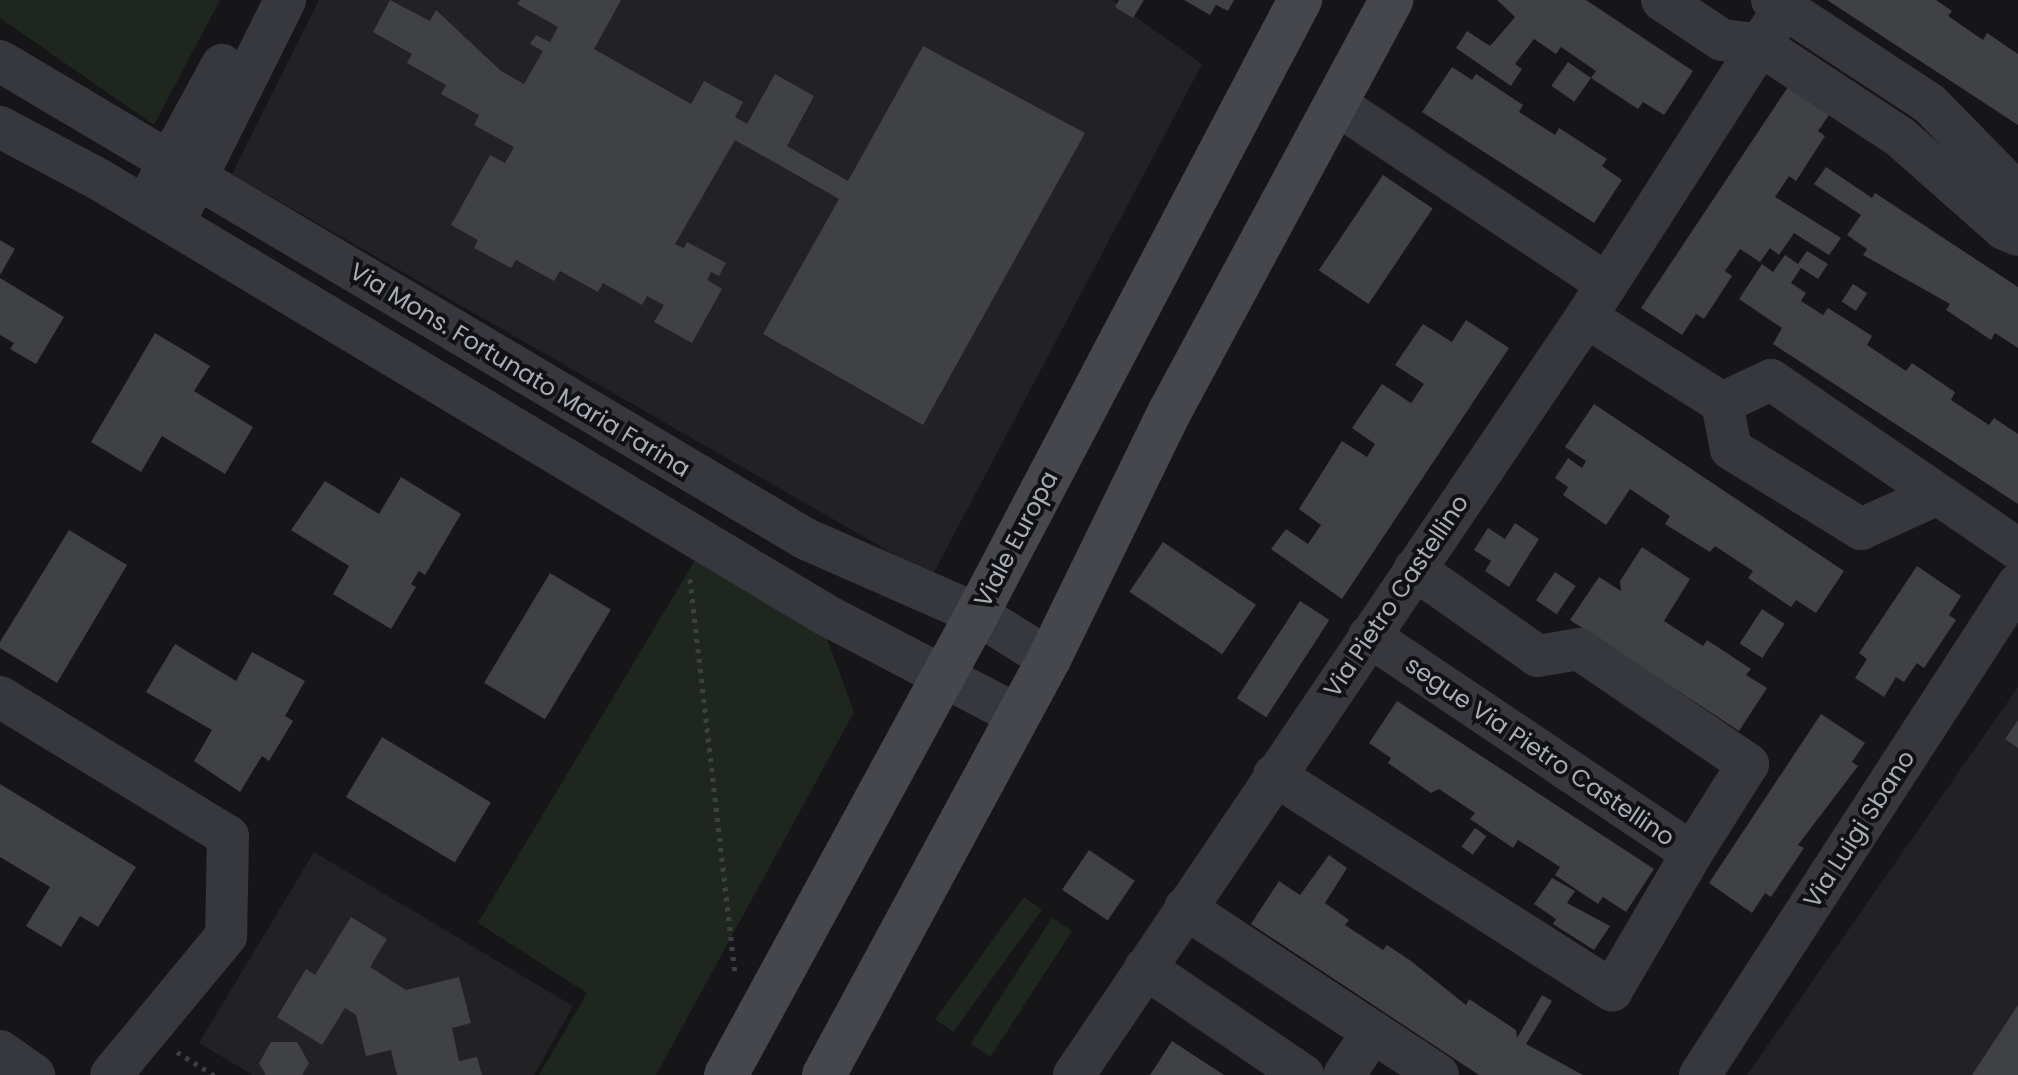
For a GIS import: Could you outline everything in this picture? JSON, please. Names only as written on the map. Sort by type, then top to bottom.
[{"type":"street","points":[[183,171],[255,0]]},
{"type":"street","points":[[159,215],[285,0]]},
{"type":"street","name":"Viale Europa","points":[[726,1075],[977,614],[1300,0]]},
{"type":"street","points":[[824,1075],[1049,659],[1169,413],[1391,0]]},
{"type":"street","points":[[1662,0],[1722,40],[1760,45],[1900,137],[2004,229],[2018,235]]},
{"type":"street","points":[[1778,3],[1929,103],[2018,194]]},
{"type":"street","name":"Via Pietro Castellino","points":[[1074,1075],[1597,301],[1760,45],[1778,3]]},
{"type":"street","name":"Via Mons. Fortunato Maria Farina","points":[[0,61],[806,539],[977,614],[1049,659]]},
{"type":"street","points":[[1336,104],[1597,301],[1722,403],[1731,449],[1861,529],[1936,495]]},
{"type":"street","points":[[0,127],[159,215],[826,615],[943,673],[1017,715]]},
{"type":"street","points":[[1722,403],[1771,380],[2018,549]]},
{"type":"street","name":"segue Via Pietro Castellino","points":[[1369,636],[1692,853],[1748,764],[1579,649],[1538,656],[1414,569]]},
{"type":"street","name":"Via Luigi Sbano","points":[[1700,1075],[2018,584]]},
{"type":"street","points":[[0,697],[228,836],[226,936],[111,1075]]},
{"type":"street","points":[[1274,775],[1612,990],[1692,853]]},
{"type":"street","points":[[1185,908],[1438,1075]]},
{"type":"street","points":[[1145,968],[1303,1075]]},
{"type":"street","points":[[1344,1075],[1373,1032]]},
{"type":"street","points":[[0,1051],[34,1075]]},
{"type":"path","points":[[684,531],[736,982]]},
{"type":"shaded area","points":[[0,0],[220,0],[154,125],[0,18]]},
{"type":"shaded area","points":[[319,0],[1112,0],[1202,64],[932,576],[232,174]]},
{"type":"shaded area","points":[[700,552],[823,628],[854,712],[656,1075],[539,1075],[587,993],[478,923]]},
{"type":"shaded area","points":[[2018,687],[2018,1075],[1747,1075]]},
{"type":"shaded area","points":[[314,852],[573,1006],[534,1075],[253,1075],[199,1043]]},
{"type":"shaded area","points":[[1024,897],[1042,910],[953,1032],[935,1019]]},
{"type":"shaded area","points":[[1052,918],[1072,931],[990,1057],[970,1044]]},
{"type":"building","points":[[390,0],[430,21],[436,10],[501,71],[524,84],[543,51],[530,44],[536,35],[550,42],[558,27],[517,4],[520,0],[621,0],[594,49],[691,104],[704,81],[743,102],[735,117],[747,124],[775,74],[814,96],[787,146],[848,181],[923,46],[1085,133],[923,425],[763,334],[839,199],[735,140],[675,244],[684,248],[687,242],[726,263],[719,276],[711,272],[707,280],[722,289],[692,343],[654,322],[664,305],[647,296],[642,305],[603,283],[598,292],[560,271],[554,281],[516,260],[511,268],[474,248],[478,240],[451,225],[490,155],[505,163],[514,147],[474,125],[479,115],[441,94],[446,85],[407,63],[412,54],[373,32]]},
{"type":"building","points":[[1119,0],[1144,0],[1133,18],[1115,7]]},
{"type":"building","points":[[1184,0],[1234,0],[1228,11],[1216,5],[1210,15]]},
{"type":"building","points":[[1497,0],[1586,0],[1693,71],[1664,115],[1643,102],[1638,109],[1591,78],[1596,71],[1561,47],[1556,54],[1534,39],[1515,64],[1522,69],[1511,86],[1456,48],[1467,31],[1490,46],[1510,23],[1515,17]]},
{"type":"building","points":[[1827,0],[1936,0],[1952,11],[1948,16],[1983,40],[1987,33],[2018,54],[2018,125]]},
{"type":"building","points":[[1568,62],[1591,78],[1574,102],[1551,86]]},
{"type":"building","points":[[1452,67],[1472,80],[1476,74],[1523,105],[1519,112],[1555,135],[1559,128],[1607,159],[1602,166],[1622,180],[1594,223],[1422,112]]},
{"type":"building","points":[[1790,84],[1831,112],[1818,131],[1825,136],[1796,181],[1789,176],[1775,197],[1841,238],[1829,255],[1794,233],[1779,255],[1770,248],[1760,262],[1740,249],[1725,271],[1732,276],[1704,319],[1696,314],[1682,335],[1641,308]]},
{"type":"building","points":[[1826,167],[1872,198],[1875,193],[2018,287],[2018,348],[1995,333],[1991,340],[1946,310],[1950,304],[1863,255],[1867,249],[1847,235],[1861,215],[1814,184]]},
{"type":"building","points":[[1383,175],[1433,209],[1368,304],[1319,270]]},
{"type":"building","points":[[0,240],[15,249],[0,275]]},
{"type":"building","points":[[1807,251],[1828,264],[1818,279],[1801,268],[1791,283],[1806,293],[1801,301],[1823,315],[1828,308],[1872,336],[1867,345],[1906,371],[1912,363],[1955,392],[1951,400],[1989,425],[1994,418],[2018,434],[2018,504],[1773,344],[1782,328],[1739,299],[1762,264],[1773,272],[1785,255],[1798,264]]},
{"type":"building","points":[[0,278],[64,317],[36,364],[10,349],[14,343],[0,335]]},
{"type":"building","points":[[1853,284],[1867,293],[1856,311],[1842,302]]},
{"type":"building","points":[[1466,320],[1509,348],[1342,599],[1271,549],[1286,529],[1308,544],[1321,525],[1299,509],[1342,441],[1367,457],[1375,444],[1352,428],[1382,384],[1411,403],[1424,384],[1395,365],[1423,324],[1452,342]]},
{"type":"building","points":[[155,333],[210,366],[194,391],[253,427],[225,474],[162,436],[141,472],[91,442]]},
{"type":"building","points":[[1594,404],[1844,571],[1816,613],[1796,600],[1791,607],[1748,578],[1753,571],[1715,546],[1710,552],[1665,524],[1670,516],[1630,489],[1606,525],[1563,495],[1568,487],[1555,478],[1568,458],[1582,468],[1586,461],[1565,447]]},
{"type":"building","points":[[401,477],[461,514],[425,575],[419,571],[411,584],[416,587],[391,629],[333,594],[349,566],[291,530],[325,481],[379,514]]},
{"type":"building","points":[[1515,523],[1539,539],[1509,587],[1485,571],[1491,561],[1474,550],[1488,528],[1505,539]]},
{"type":"building","points":[[69,530],[127,565],[57,683],[0,648],[0,642]]},
{"type":"building","points":[[1163,542],[1256,605],[1222,654],[1129,592]]},
{"type":"building","points":[[1642,547],[1690,579],[1664,621],[1703,646],[1707,640],[1751,669],[1746,675],[1767,688],[1739,731],[1570,620],[1599,577],[1621,591],[1620,581]]},
{"type":"building","points":[[1917,566],[1961,596],[1949,615],[1956,620],[1924,668],[1917,663],[1904,682],[1896,677],[1884,697],[1855,678],[1867,659],[1859,653]]},
{"type":"building","points":[[1555,572],[1576,586],[1557,614],[1536,600]]},
{"type":"building","points":[[550,573],[611,610],[545,719],[484,683]]},
{"type":"building","points":[[1300,601],[1329,620],[1266,717],[1237,698]]},
{"type":"building","points":[[1762,609],[1785,624],[1762,658],[1740,643]]},
{"type":"building","points":[[175,644],[236,681],[252,652],[305,681],[285,716],[293,721],[269,761],[262,756],[240,792],[194,761],[212,730],[146,692]]},
{"type":"building","points":[[1397,701],[1654,869],[1626,912],[1603,897],[1598,904],[1555,875],[1560,867],[1518,840],[1513,848],[1470,819],[1475,813],[1439,789],[1431,793],[1388,763],[1391,758],[1369,743]]},
{"type":"building","points":[[1821,714],[1865,743],[1852,762],[1858,766],[1798,845],[1804,848],[1771,897],[1765,893],[1752,913],[1709,883]]},
{"type":"building","points":[[2018,720],[2018,748],[2005,739]]},
{"type":"building","points":[[382,737],[491,802],[455,862],[346,797]]},
{"type":"building","points":[[0,784],[136,867],[98,927],[80,916],[61,947],[26,926],[50,887],[0,857]]},
{"type":"building","points":[[1475,828],[1486,836],[1473,855],[1461,847]]},
{"type":"building","points":[[1089,850],[1135,881],[1108,921],[1062,890]]},
{"type":"building","points":[[1329,855],[1347,868],[1325,903],[1349,920],[1345,925],[1383,950],[1387,945],[1466,1005],[1469,999],[1516,1030],[1517,1038],[1542,995],[1552,1001],[1526,1044],[1583,1075],[1479,1075],[1251,924],[1279,881],[1300,895]]},
{"type":"building","points":[[1552,878],[1575,891],[1567,903],[1610,926],[1594,950],[1553,924],[1556,919],[1534,904]]},
{"type":"building","points":[[351,917],[387,939],[370,967],[406,990],[459,977],[471,1023],[452,1028],[459,1061],[477,1057],[482,1075],[397,1075],[391,1050],[366,1056],[356,1015],[345,1008],[322,1045],[277,1017],[306,969],[315,975]]},
{"type":"building","points":[[2018,1005],[2018,1075],[1972,1075]]},
{"type":"building","points":[[1172,1041],[1201,1060],[1224,1075],[1150,1075]]},
{"type":"building","points":[[271,1042],[297,1042],[309,1063],[302,1075],[266,1075],[259,1063]]}]
